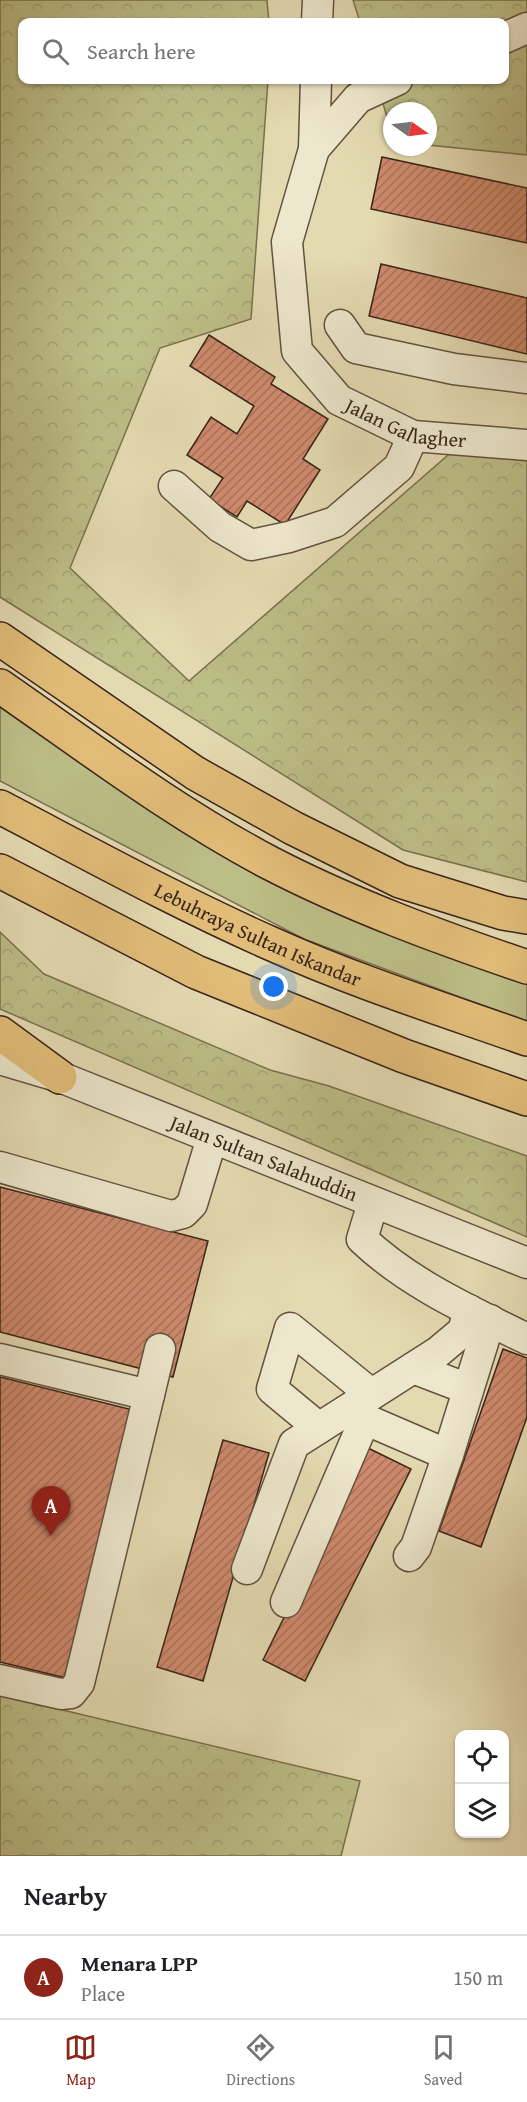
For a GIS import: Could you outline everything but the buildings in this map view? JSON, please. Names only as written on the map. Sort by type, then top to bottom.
[{"type":"main road","points":[[0,639],[195,773],[293,828],[400,880],[519,918]]},
{"type":"main road","points":[[0,686],[189,817],[271,863],[362,904],[527,967]]},
{"type":"main road","name":"Lebuhraya Sultan Iskandar","points":[[0,807],[204,913],[274,945],[344,974],[527,1039]]},
{"type":"main road","points":[[0,871],[196,972],[404,1056],[527,1099]]},
{"type":"main road","points":[[0,1033],[60,1077]]},
{"type":"street","points":[[317,18],[318,0]]},
{"type":"street","points":[[509,36],[527,28]]},
{"type":"street","name":"Jalan Gallagher","points":[[316,84],[314,149],[287,242],[297,351],[339,400],[413,436],[527,445]]},
{"type":"street","points":[[314,149],[358,98],[389,84]]},
{"type":"street","points":[[340,325],[356,348],[454,369],[527,378]]},
{"type":"street","points":[[174,486],[220,527],[251,545],[289,537],[335,522],[399,467],[413,436]]},
{"type":"street","name":"Jalan Sultan Salahuddin","points":[[0,1059],[60,1077],[527,1263]]},
{"type":"street","points":[[0,1167],[171,1216],[183,1213],[192,1204],[212,1138]]},
{"type":"street","points":[[373,1203],[362,1239],[384,1260],[479,1315],[527,1339]]},
{"type":"street","points":[[247,1569],[294,1444],[319,1428],[361,1408],[438,1352],[464,1331],[479,1315]]},
{"type":"street","points":[[409,1556],[416,1547],[468,1389],[479,1315]]},
{"type":"street","points":[[319,1428],[272,1389],[290,1328],[361,1408],[448,1455]]},
{"type":"street","points":[[0,1680],[61,1694],[71,1693],[79,1683],[160,1349]]},
{"type":"street","points":[[0,1359],[149,1395]]},
{"type":"street","points":[[413,1368],[468,1389]]},
{"type":"street","points":[[286,1602],[361,1408]]},
{"type":"green space","points":[[0,0],[267,0],[269,18],[18,18],[18,84],[268,84],[251,319],[160,348],[70,568],[189,681],[471,435],[527,434],[527,882],[403,850],[0,597]]},
{"type":"green space","points":[[353,0],[527,0],[527,155],[437,146],[437,102],[383,104],[377,84],[509,84],[509,18],[359,18]]},
{"type":"green space","points":[[0,706],[527,980],[527,1022],[304,939],[0,781]]},
{"type":"green space","points":[[0,932],[44,974],[270,1070],[329,1086],[527,1156],[527,1237],[0,1009]]},
{"type":"green space","points":[[0,1695],[360,1781],[341,1856],[0,1856]]},
{"type":"place","name":"Menara LPP","points":[[51,1536]]}]
